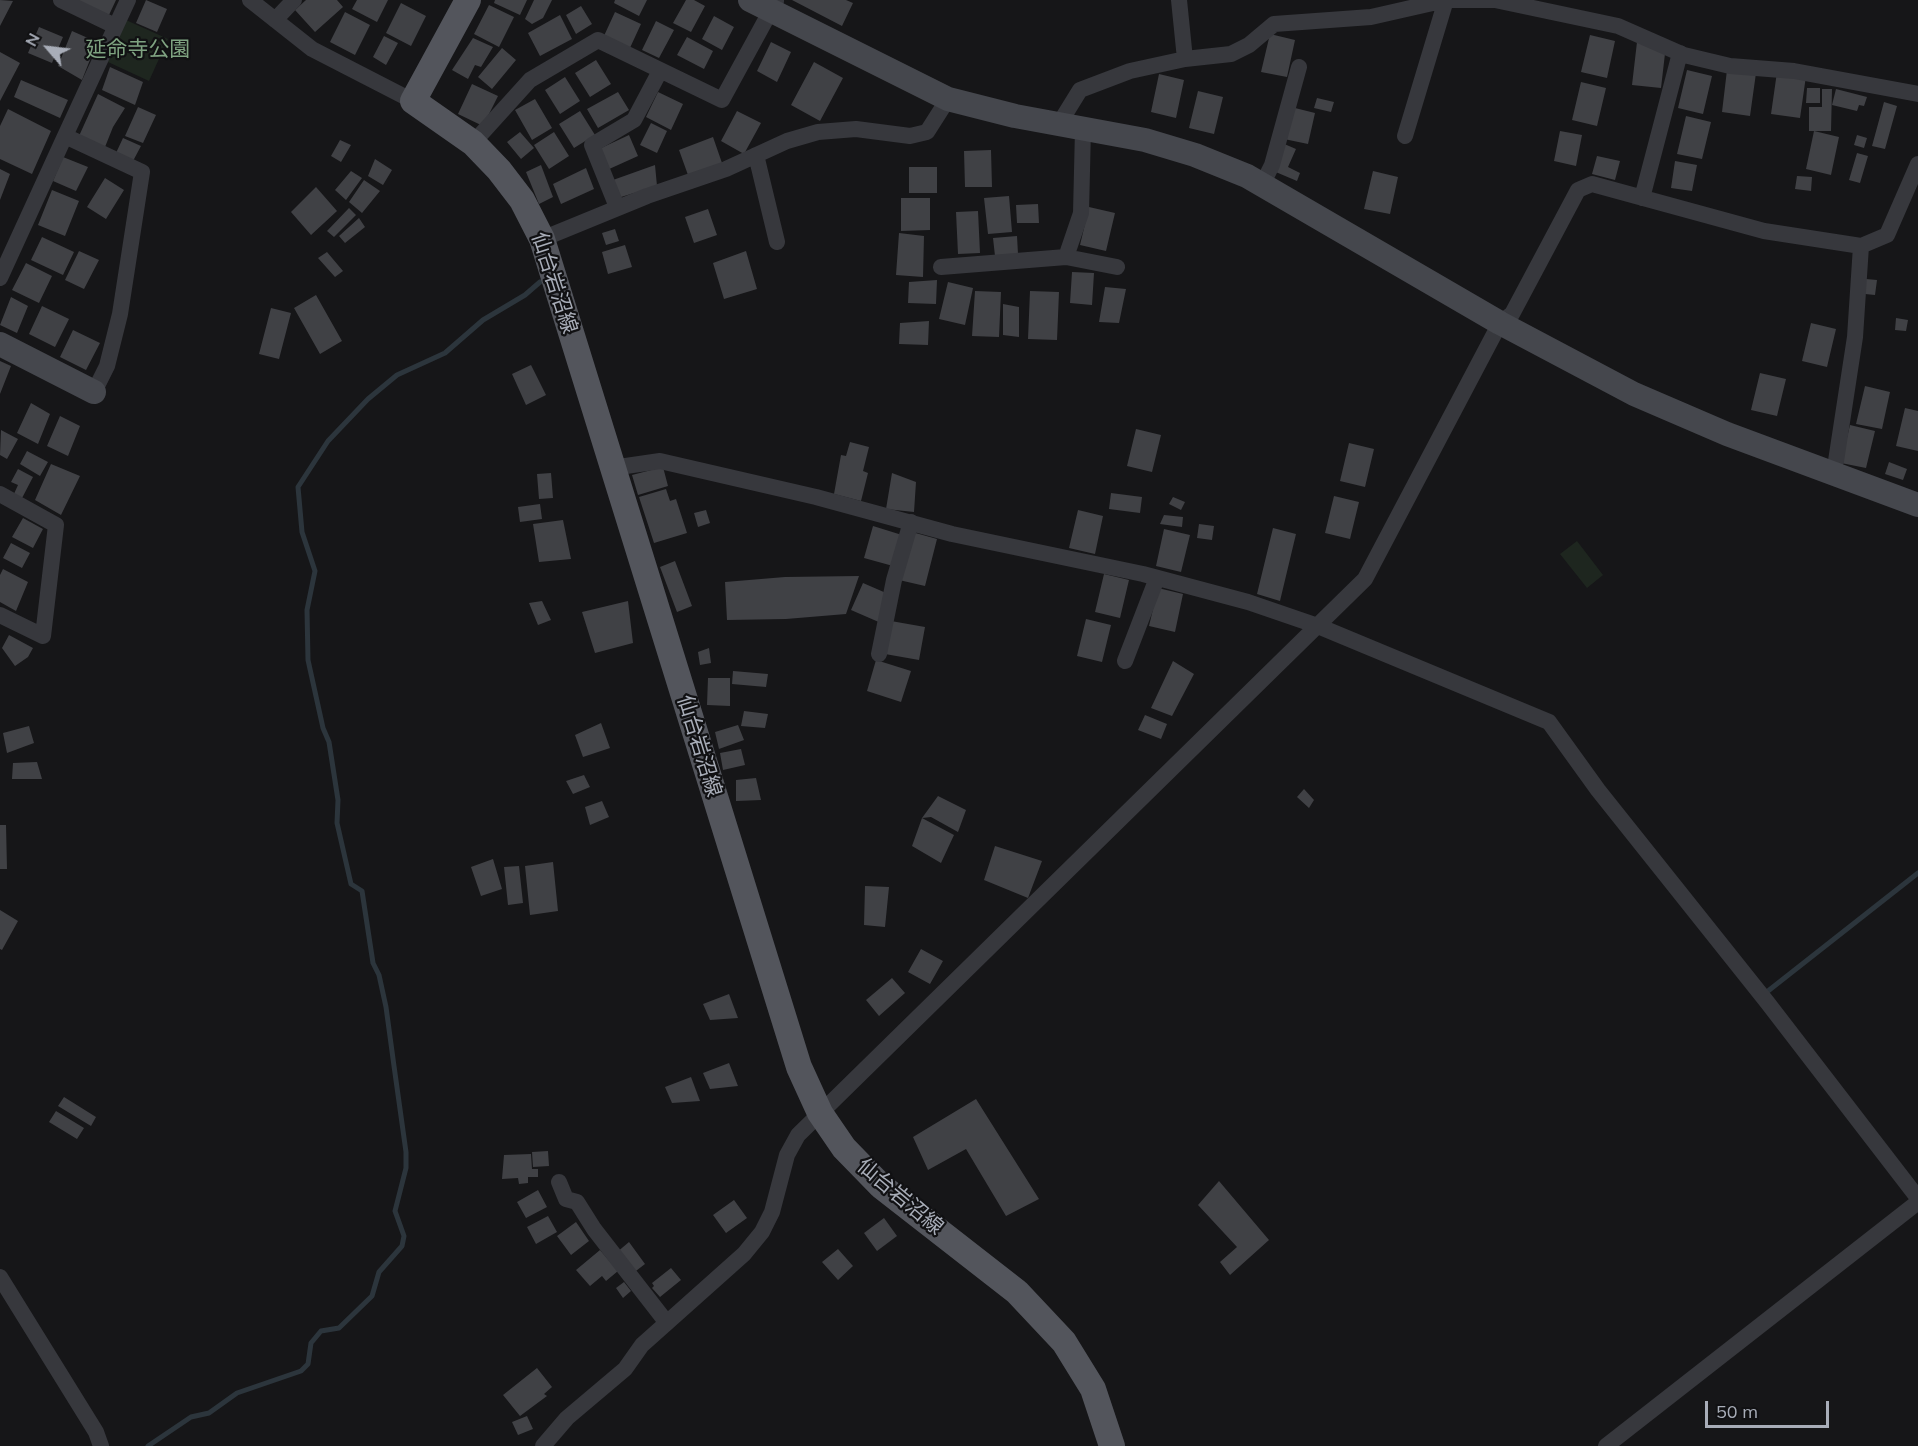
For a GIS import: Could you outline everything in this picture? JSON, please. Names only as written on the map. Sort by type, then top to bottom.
[{"type":"main road","points":[[413,101],[468,0]]},
{"type":"main road","name":"仙台岩沼線","points":[[413,101],[473,143],[522,200],[542,239],[799,1067],[820,1113],[844,1148],[881,1186],[1017,1292],[1064,1342],[1093,1389],[1112,1446]]},
{"type":"street","points":[[61,0],[115,26]]},
{"type":"street","points":[[0,278],[128,0]]},
{"type":"street","points":[[250,0],[312,49],[413,101]]},
{"type":"street","points":[[275,20],[294,0]]},
{"type":"street","points":[[1179,0],[1185,58]]},
{"type":"street","points":[[1405,136],[1446,0]]},
{"type":"street","points":[[1059,124],[1080,90],[1130,71],[1185,58],[1232,54],[1249,45],[1274,24],[1371,17],[1446,0],[1495,0],[1618,26],[1680,53],[1730,66],[1794,71],[1918,94]]},
{"type":"street","points":[[473,143],[530,80],[598,40],[722,100],[766,4],[948,99],[1145,141],[1195,155],[1262,185],[1500,323],[1634,394],[1726,434],[1918,505]]},
{"type":"street","points":[[1642,198],[1680,53]]},
{"type":"street","points":[[1262,185],[1272,165],[1299,67]]},
{"type":"street","points":[[617,207],[592,145],[634,120],[660,71]]},
{"type":"street","points":[[542,239],[617,207],[756,155],[787,141],[818,132],[856,129],[910,136],[927,132],[948,99]]},
{"type":"street","points":[[1066,257],[1081,213],[1083,129]]},
{"type":"street","points":[[0,344],[94,392],[107,366],[120,314],[142,172],[65,136]]},
{"type":"street","points":[[756,155],[777,242]]},
{"type":"street","points":[[543,1446],[567,1418],[625,1369],[642,1345],[744,1254],[762,1232],[772,1212],[787,1155],[798,1135],[1365,579],[1500,323],[1512,314],[1578,190],[1592,184],[1764,231],[1861,246],[1887,235],[1918,164]]},
{"type":"street","points":[[1831,473],[1836,461],[1855,337],[1861,246]]},
{"type":"street","points":[[941,267],[1066,257],[1118,267]]},
{"type":"street","points":[[612,468],[660,461],[952,534],[1157,578],[1248,602],[1318,626],[1549,722],[1598,790],[1767,1002],[1918,1200],[1606,1446]]},
{"type":"street","points":[[0,494],[56,525],[43,636],[0,615]]},
{"type":"street","points":[[879,654],[894,580],[910,522]]},
{"type":"street","points":[[1125,661],[1157,578]]},
{"type":"street","points":[[559,1182],[566,1199],[577,1202],[594,1229],[667,1323]]},
{"type":"street","points":[[0,1277],[96,1432],[101,1446]]},
{"type":"green space","name":"延命寺公園","points":[[126,20],[168,39],[149,81],[108,62]]},
{"type":"green space","points":[[1577,541],[1603,575],[1587,588],[1560,554]]},
{"type":"building","points":[[0,0],[13,1],[0,26]]},
{"type":"building","points":[[75,0],[116,0],[109,15]]},
{"type":"building","points":[[146,0],[167,9],[157,32],[136,23]]},
{"type":"building","points":[[306,0],[337,0],[343,7],[315,32],[295,10]]},
{"type":"building","points":[[357,0],[388,0],[377,22],[352,9]]},
{"type":"building","points":[[495,0],[527,0],[520,15],[494,3]]},
{"type":"building","points":[[534,0],[552,0],[543,18],[532,24],[525,19]]},
{"type":"building","points":[[615,0],[647,0],[639,16],[614,3]]},
{"type":"building","points":[[686,0],[694,0],[705,6],[691,32],[673,23]]},
{"type":"building","points":[[792,0],[846,0],[853,3],[842,26]]},
{"type":"building","points":[[401,3],[426,16],[411,46],[386,33]]},
{"type":"building","points":[[489,5],[514,17],[499,47],[474,34]]},
{"type":"building","points":[[581,6],[592,24],[576,34],[566,15]]},
{"type":"building","points":[[345,12],[370,25],[355,55],[330,42]]},
{"type":"building","points":[[615,12],[641,24],[629,50],[603,38]]},
{"type":"building","points":[[560,15],[572,39],[540,56],[528,33]]},
{"type":"building","points":[[714,16],[734,27],[722,50],[702,39]]},
{"type":"building","points":[[656,21],[674,30],[659,58],[642,50]]},
{"type":"building","points":[[39,27],[63,37],[52,63],[28,53]]},
{"type":"building","points":[[72,31],[97,42],[82,80],[58,66]]},
{"type":"building","points":[[1270,34],[1295,40],[1287,77],[1261,72]]},
{"type":"building","points":[[1590,35],[1615,41],[1607,78],[1581,72]]},
{"type":"building","points":[[384,36],[398,43],[386,65],[373,57]]},
{"type":"building","points":[[687,37],[713,51],[704,69],[677,55]]},
{"type":"building","points":[[473,38],[493,47],[481,67],[475,65],[468,79],[452,70]]},
{"type":"building","points":[[771,42],[791,52],[777,82],[757,71]]},
{"type":"building","points":[[1637,42],[1666,45],[1661,88],[1632,85]]},
{"type":"building","points":[[502,48],[516,60],[492,89],[478,77]]},
{"type":"building","points":[[0,52],[20,63],[0,101]]},
{"type":"building","points":[[596,60],[611,84],[590,97],[575,73]]},
{"type":"building","points":[[814,62],[843,78],[820,121],[791,105]]},
{"type":"building","points":[[110,67],[143,82],[135,105],[102,90]]},
{"type":"building","points":[[1687,70],[1712,76],[1703,114],[1678,108]]},
{"type":"building","points":[[1727,70],[1756,73],[1750,116],[1722,112]]},
{"type":"building","points":[[1777,72],[1806,76],[1800,118],[1771,114]]},
{"type":"building","points":[[1159,74],[1184,80],[1176,118],[1151,112]]},
{"type":"building","points":[[565,77],[580,101],[560,114],[545,90]]},
{"type":"building","points":[[21,80],[68,100],[60,118],[14,97]]},
{"type":"building","points":[[1581,82],[1606,88],[1597,126],[1572,120]]},
{"type":"building","points":[[472,84],[498,96],[483,126],[458,114]]},
{"type":"building","points":[[1807,88],[1820,88],[1820,103],[1806,103]]},
{"type":"building","points":[[1822,89],[1832,89],[1831,131],[1809,131],[1809,107],[1822,107]]},
{"type":"building","points":[[1836,89],[1867,97],[1864,106],[1859,105],[1857,111],[1832,105]]},
{"type":"building","points":[[1198,91],[1223,97],[1214,134],[1189,128]]},
{"type":"building","points":[[618,92],[629,110],[598,128],[587,109]]},
{"type":"building","points":[[658,92],[683,104],[671,130],[646,117]]},
{"type":"building","points":[[98,94],[125,108],[113,127],[105,147],[79,136]]},
{"type":"building","points":[[1317,98],[1334,102],[1331,112],[1314,108]]},
{"type":"building","points":[[535,99],[552,128],[532,140],[515,110]]},
{"type":"building","points":[[1884,102],[1897,106],[1885,149],[1872,146]]},
{"type":"building","points":[[138,107],[156,115],[143,143],[125,136]]},
{"type":"building","points":[[1291,107],[1315,113],[1308,144],[1284,139]]},
{"type":"building","points":[[8,109],[51,131],[32,174],[0,159],[0,126]]},
{"type":"building","points":[[580,111],[595,135],[574,148],[559,124]]},
{"type":"building","points":[[737,111],[761,123],[744,154],[721,141]]},
{"type":"building","points":[[1686,116],[1711,122],[1702,159],[1677,154]]},
{"type":"building","points":[[651,123],[667,131],[657,153],[640,145]]},
{"type":"building","points":[[1560,131],[1582,135],[1576,166],[1554,161]]},
{"type":"building","points":[[1814,131],[1839,137],[1831,175],[1806,169]]},
{"type":"building","points":[[520,132],[534,148],[521,159],[507,142]]},
{"type":"building","points":[[554,132],[569,156],[549,169],[534,145]]},
{"type":"building","points":[[629,135],[638,156],[607,170],[599,149]]},
{"type":"building","points":[[1857,135],[1867,138],[1864,148],[1854,145]]},
{"type":"building","points":[[713,137],[722,163],[688,175],[679,150]]},
{"type":"building","points":[[123,138],[141,146],[133,161],[116,153]]},
{"type":"building","points":[[340,140],[351,145],[341,162],[331,156]]},
{"type":"building","points":[[1282,143],[1296,149],[1288,167],[1300,173],[1297,181],[1271,170]]},
{"type":"building","points":[[991,150],[992,187],[965,187],[964,151]]},
{"type":"building","points":[[1857,153],[1868,156],[1860,183],[1849,180]]},
{"type":"building","points":[[1597,156],[1620,161],[1615,180],[1592,174]]},
{"type":"building","points":[[63,157],[88,167],[76,191],[53,181]]},
{"type":"building","points":[[375,159],[392,170],[383,185],[368,176]]},
{"type":"building","points":[[1675,161],[1697,165],[1692,191],[1671,188]]},
{"type":"building","points":[[541,165],[553,197],[539,204],[526,172]]},
{"type":"building","points":[[655,165],[657,186],[621,197],[613,180]]},
{"type":"building","points":[[909,167],[937,167],[937,193],[909,193]]},
{"type":"building","points":[[586,168],[594,189],[561,204],[553,184]]},
{"type":"building","points":[[0,169],[10,174],[0,200]]},
{"type":"building","points":[[351,171],[362,178],[346,200],[335,190]]},
{"type":"building","points":[[1373,171],[1398,177],[1390,214],[1364,209]]},
{"type":"building","points":[[1797,176],[1812,177],[1811,191],[1795,189]]},
{"type":"building","points":[[105,178],[124,190],[106,219],[87,207]]},
{"type":"building","points":[[364,180],[380,191],[362,213],[349,202]]},
{"type":"building","points":[[316,187],[337,211],[311,235],[291,212]]},
{"type":"building","points":[[52,190],[79,201],[65,236],[38,225]]},
{"type":"building","points":[[1009,196],[1012,232],[988,234],[984,198]]},
{"type":"building","points":[[901,198],[930,198],[930,230],[901,231]]},
{"type":"building","points":[[1038,204],[1039,223],[1017,223],[1016,205]]},
{"type":"building","points":[[1089,207],[1115,213],[1106,251],[1080,245]]},
{"type":"building","points":[[349,208],[356,215],[334,237],[327,231]]},
{"type":"building","points":[[708,209],[717,235],[694,243],[685,217]]},
{"type":"building","points":[[978,211],[980,253],[958,254],[956,212]]},
{"type":"building","points":[[359,218],[365,227],[345,243],[339,236]]},
{"type":"building","points":[[615,229],[619,241],[606,245],[602,233]]},
{"type":"building","points":[[899,233],[924,236],[923,277],[896,275]]},
{"type":"building","points":[[1017,236],[1018,254],[995,256],[993,238]]},
{"type":"building","points":[[42,237],[74,252],[63,275],[31,260]]},
{"type":"building","points":[[625,245],[632,267],[608,274],[602,252]]},
{"type":"building","points":[[79,251],[99,260],[84,289],[65,280]]},
{"type":"building","points":[[746,251],[757,289],[724,299],[713,263]]},
{"type":"building","points":[[327,252],[343,271],[335,277],[318,258]]},
{"type":"building","points":[[26,263],[52,276],[39,303],[12,290]]},
{"type":"building","points":[[1072,272],[1094,273],[1092,305],[1070,303]]},
{"type":"building","points":[[1866,279],[1877,280],[1875,295],[1865,294]]},
{"type":"building","points":[[937,280],[936,304],[908,303],[909,282]]},
{"type":"building","points":[[948,282],[973,288],[965,325],[939,319]]},
{"type":"building","points":[[1105,287],[1126,289],[1119,323],[1099,322]]},
{"type":"building","points":[[975,291],[1001,292],[999,337],[972,336]]},
{"type":"building","points":[[1030,291],[1059,292],[1057,340],[1028,339]]},
{"type":"building","points":[[316,295],[342,341],[320,354],[294,308]]},
{"type":"building","points":[[11,297],[28,306],[17,333],[0,325]]},
{"type":"building","points":[[1003,304],[1019,307],[1019,337],[1003,335]]},
{"type":"building","points":[[42,306],[69,319],[55,347],[29,334]]},
{"type":"building","points":[[271,308],[291,313],[279,359],[259,354]]},
{"type":"building","points":[[1896,318],[1908,320],[1906,331],[1895,330]]},
{"type":"building","points":[[929,321],[928,345],[899,344],[900,323]]},
{"type":"building","points":[[1811,323],[1836,329],[1827,367],[1802,361]]},
{"type":"building","points":[[73,330],[100,343],[86,370],[60,357]]},
{"type":"building","points":[[0,361],[11,366],[0,394]]},
{"type":"building","points":[[531,365],[546,395],[526,405],[512,374]]},
{"type":"building","points":[[1760,373],[1786,379],[1777,416],[1751,410]]},
{"type":"building","points":[[1865,386],[1890,392],[1882,429],[1856,424]]},
{"type":"building","points":[[31,403],[50,414],[38,444],[17,433]]},
{"type":"building","points":[[1905,408],[1918,411],[1918,451],[1896,446]]},
{"type":"building","points":[[60,416],[80,426],[68,456],[47,446]]},
{"type":"building","points":[[1850,425],[1875,431],[1866,468],[1841,463]]},
{"type":"building","points":[[1136,429],[1161,435],[1152,472],[1127,466]]},
{"type":"building","points":[[1,430],[18,439],[7,459],[0,455]]},
{"type":"building","points":[[850,442],[869,447],[863,471],[868,473],[861,501],[834,494],[841,455],[846,456]]},
{"type":"building","points":[[1349,443],[1374,449],[1365,487],[1340,481]]},
{"type":"building","points":[[27,451],[48,462],[40,476],[20,464]]},
{"type":"building","points":[[1889,462],[1907,469],[1903,480],[1885,474]]},
{"type":"building","points":[[51,464],[80,476],[61,515],[35,500]]},
{"type":"building","points":[[663,467],[668,486],[638,495],[632,475]]},
{"type":"building","points":[[18,469],[33,477],[21,500],[13,496],[18,485],[11,482]]},
{"type":"building","points":[[551,473],[553,498],[539,499],[537,474]]},
{"type":"building","points":[[892,473],[916,482],[914,512],[886,509]]},
{"type":"building","points":[[666,489],[670,501],[676,499],[687,533],[654,543],[639,497]]},
{"type":"building","points":[[1111,493],[1142,497],[1140,513],[1109,509]]},
{"type":"building","points":[[1334,496],[1359,502],[1350,539],[1325,533]]},
{"type":"building","points":[[1173,497],[1185,502],[1181,510],[1169,504]]},
{"type":"building","points":[[540,504],[542,519],[520,522],[518,507]]},
{"type":"building","points":[[706,510],[710,523],[698,527],[694,513]]},
{"type":"building","points":[[1078,510],[1103,516],[1095,554],[1069,548]]},
{"type":"building","points":[[1164,515],[1183,517],[1182,527],[1160,524]]},
{"type":"building","points":[[23,518],[43,529],[33,548],[12,537]]},
{"type":"building","points":[[563,520],[571,559],[539,562],[533,524]]},
{"type":"building","points":[[1199,524],[1214,526],[1212,540],[1197,538]]},
{"type":"building","points":[[873,526],[902,535],[893,566],[864,558]]},
{"type":"building","points":[[1273,528],[1296,534],[1280,601],[1257,594]]},
{"type":"building","points":[[1164,529],[1190,535],[1181,572],[1156,566]]},
{"type":"building","points":[[912,532],[937,539],[925,586],[899,580]]},
{"type":"building","points":[[11,543],[30,553],[22,568],[3,558]]},
{"type":"building","points":[[675,561],[692,606],[677,612],[660,567]]},
{"type":"building","points":[[3,569],[28,582],[16,611],[0,602],[0,575]]},
{"type":"building","points":[[1104,574],[1129,580],[1120,618],[1095,612]]},
{"type":"building","points":[[859,576],[846,614],[786,619],[727,620],[725,582],[785,577]]},
{"type":"building","points":[[863,583],[893,596],[881,623],[851,610]]},
{"type":"building","points":[[1158,588],[1183,594],[1175,632],[1149,626]]},
{"type":"building","points":[[542,601],[551,620],[538,625],[529,603]]},
{"type":"building","points":[[628,601],[633,643],[595,653],[582,612]]},
{"type":"building","points":[[1086,619],[1111,625],[1102,662],[1077,656]]},
{"type":"building","points":[[891,621],[925,627],[919,660],[885,654]]},
{"type":"building","points":[[9,635],[33,648],[28,657],[15,666],[2,648]]},
{"type":"building","points":[[709,648],[711,663],[700,665],[698,652]]},
{"type":"building","points":[[876,660],[911,671],[901,702],[867,691]]},
{"type":"building","points":[[1173,661],[1194,674],[1172,716],[1151,708]]},
{"type":"building","points":[[733,671],[768,674],[766,687],[732,684]]},
{"type":"building","points":[[708,678],[730,678],[730,706],[707,705]]},
{"type":"building","points":[[744,711],[768,714],[765,728],[741,726]]},
{"type":"building","points":[[1145,715],[1167,724],[1161,739],[1138,730]]},
{"type":"building","points":[[601,723],[610,748],[583,757],[575,735]]},
{"type":"building","points":[[738,725],[744,740],[719,749],[715,732]]},
{"type":"building","points":[[29,726],[34,743],[7,753],[3,733]]},
{"type":"building","points":[[741,749],[745,765],[723,770],[720,753]]},
{"type":"building","points":[[37,762],[42,779],[12,779],[13,763]]},
{"type":"building","points":[[584,775],[590,787],[573,794],[566,781]]},
{"type":"building","points":[[756,778],[761,800],[736,801],[736,780]]},
{"type":"building","points":[[1304,789],[1314,800],[1309,808],[1297,797]]},
{"type":"building","points":[[938,796],[966,810],[958,832],[931,817],[922,818]]},
{"type":"building","points":[[602,801],[609,817],[590,825],[585,807]]},
{"type":"building","points":[[922,818],[954,835],[941,863],[912,846]]},
{"type":"building","points":[[0,825],[6,825],[7,869],[0,869]]},
{"type":"building","points":[[995,846],[1042,861],[1028,898],[984,880]]},
{"type":"building","points":[[493,859],[502,889],[481,896],[471,867]]},
{"type":"building","points":[[553,862],[558,911],[530,915],[525,866]]},
{"type":"building","points":[[519,866],[523,903],[508,905],[504,867]]},
{"type":"building","points":[[865,886],[889,887],[885,927],[864,925]]},
{"type":"building","points":[[0,910],[18,921],[2,950],[0,949]]},
{"type":"building","points":[[921,949],[943,961],[930,984],[908,972]]},
{"type":"building","points":[[892,978],[905,993],[879,1016],[866,1000]]},
{"type":"building","points":[[729,994],[738,1018],[710,1020],[703,1004]]},
{"type":"building","points":[[729,1063],[738,1086],[710,1089],[703,1073]]},
{"type":"building","points":[[691,1077],[700,1101],[672,1103],[665,1087]]},
{"type":"building","points":[[64,1097],[96,1117],[91,1126],[58,1106]]},
{"type":"building","points":[[976,1099],[1039,1199],[1006,1216],[966,1149],[928,1170],[913,1137]]},
{"type":"building","points":[[56,1111],[84,1128],[77,1139],[49,1122]]},
{"type":"building","points":[[548,1151],[549,1166],[533,1167],[532,1152]]},
{"type":"building","points":[[531,1154],[532,1169],[538,1169],[538,1177],[528,1177],[528,1183],[519,1184],[518,1178],[502,1179],[504,1155]]},
{"type":"building","points":[[1219,1181],[1269,1240],[1230,1275],[1220,1262],[1237,1247],[1198,1205]]},
{"type":"building","points":[[538,1190],[547,1207],[526,1218],[517,1202]]},
{"type":"building","points":[[734,1200],[747,1218],[726,1233],[713,1215]]},
{"type":"building","points":[[548,1216],[557,1232],[536,1244],[527,1227]]},
{"type":"building","points":[[884,1218],[897,1236],[877,1251],[864,1233]]},
{"type":"building","points":[[576,1222],[589,1241],[571,1255],[557,1236]]},
{"type":"building","points":[[629,1242],[645,1264],[632,1274],[616,1253]]},
{"type":"building","points":[[838,1249],[853,1266],[838,1280],[822,1262]]},
{"type":"building","points":[[600,1250],[618,1271],[606,1281],[602,1276],[590,1286],[576,1270]]},
{"type":"building","points":[[671,1268],[681,1280],[660,1297],[652,1288],[654,1286],[652,1283]]},
{"type":"building","points":[[624,1282],[631,1291],[623,1298],[616,1288]]},
{"type":"building","points":[[537,1368],[552,1387],[544,1394],[547,1396],[520,1416],[503,1395]]},
{"type":"building","points":[[527,1416],[533,1429],[518,1435],[512,1422]]},
{"type":"waterway","points":[[148,1446],[191,1417],[209,1413],[237,1393],[301,1371],[308,1364],[311,1343],[321,1331],[339,1328],[372,1296],[379,1272],[402,1246],[404,1236],[395,1211],[406,1168],[406,1152],[386,1007],[379,975],[373,963],[362,891],[351,884],[337,823],[338,800],[329,742],[323,728],[308,660],[307,610],[315,571],[302,532],[298,487],[328,441],[368,399],[397,375],[445,353],[483,320],[525,295],[540,282]]},
{"type":"waterway","points":[[1768,991],[1918,873]]}]
